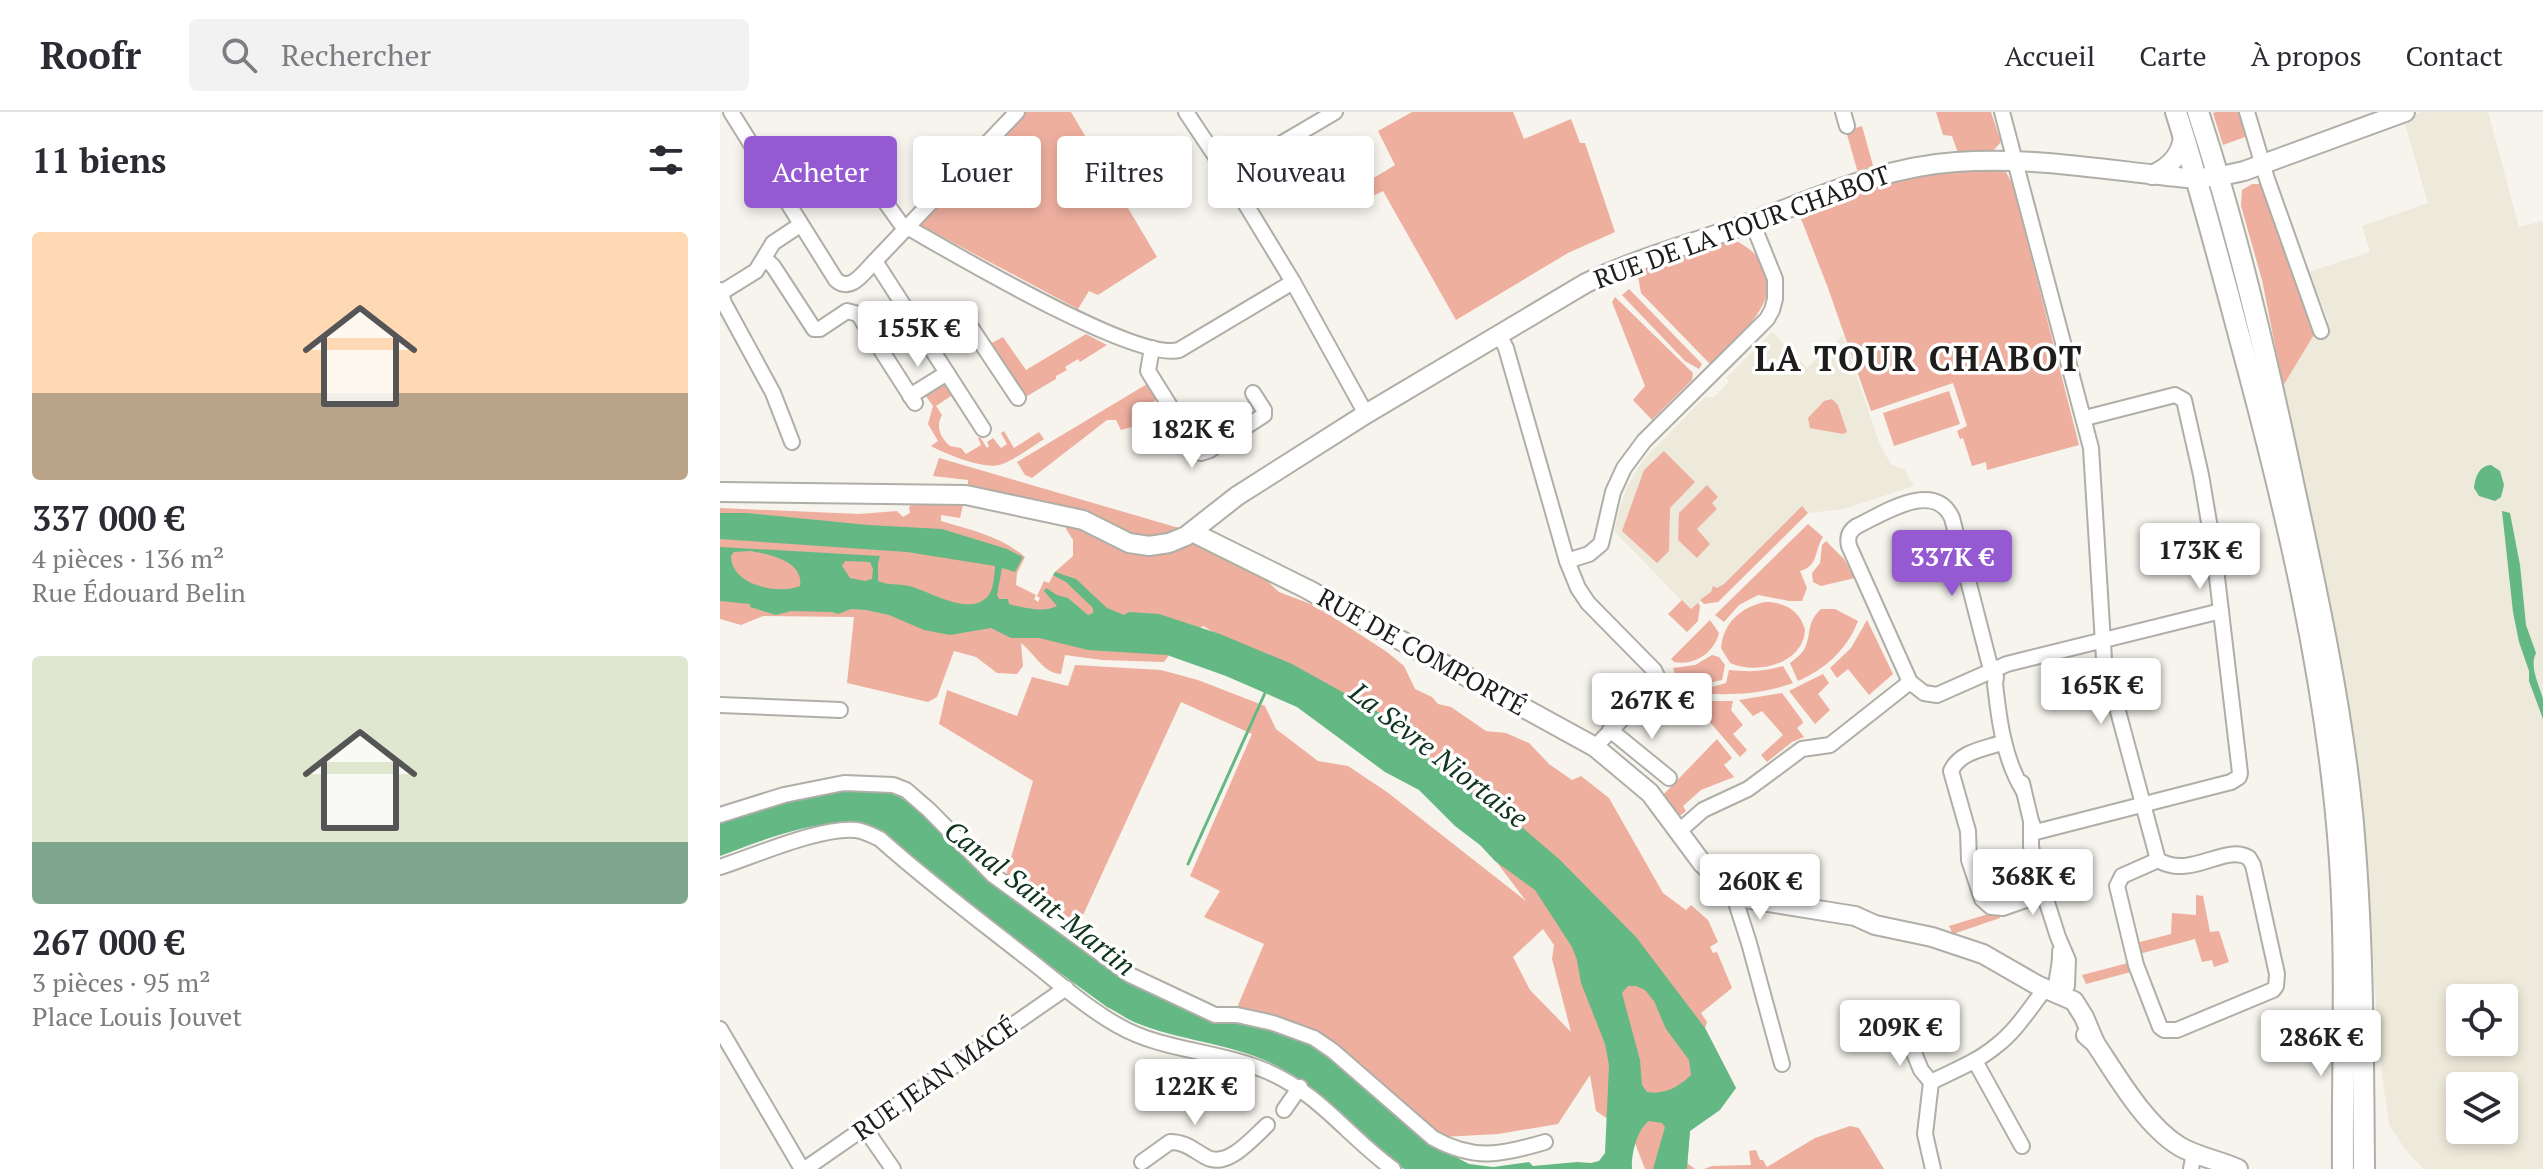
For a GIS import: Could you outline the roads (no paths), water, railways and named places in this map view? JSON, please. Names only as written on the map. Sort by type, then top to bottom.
[{"type":"main road","points":[[2176,112],[2183,135],[2207,178],[2252,301],[2317,594],[2337,703],[2352,811],[2360,922],[2364,1169]]},
{"type":"main road","points":[[2198,112],[2207,178],[2313,653],[2330,766],[2343,923],[2342,1168]]},
{"type":"street","points":[[731,112],[800,225],[842,285],[855,281],[1017,112]]},
{"type":"street","points":[[1186,112],[1208,145]]},
{"type":"street","points":[[1294,136],[1335,112]]},
{"type":"street","points":[[2002,112],[2085,418],[2093,463],[2104,659],[2158,860]]},
{"type":"street","points":[[2247,112],[2321,331]]},
{"type":"street","name":"RUE DE LA TOUR CHABOT","points":[[1192,532],[1237,496],[1366,414],[1554,301],[1611,271],[1864,179],[1958,161],[2015,162],[2207,178],[2263,165],[2405,112]]},
{"type":"street","points":[[2152,175],[2172,163],[2180,152],[2183,135]]},
{"type":"street","points":[[890,208],[901,224],[1094,328],[1168,351],[1179,350],[1293,282]]},
{"type":"street","points":[[1248,208],[1366,414]]},
{"type":"street","points":[[1567,561],[1589,554],[1601,544],[1613,492],[1624,468],[1644,441],[1767,319],[1772,310],[1775,279],[1752,222]]},
{"type":"street","points":[[792,442],[773,393],[724,303],[721,291],[756,271],[773,243],[800,225]]},
{"type":"street","points":[[765,259],[773,266],[814,329],[820,329],[847,311],[858,314],[912,400],[947,373]]},
{"type":"street","points":[[875,261],[983,429]]},
{"type":"street","points":[[923,337],[962,314],[1018,398]]},
{"type":"street","points":[[1499,335],[1506,348],[1567,561],[1578,588],[1588,603],[1657,676],[1654,686],[1595,747]]},
{"type":"street","points":[[1152,348],[1148,371],[1201,453],[1262,417],[1264,410],[1253,393]]},
{"type":"street","points":[[2033,826],[2231,782],[2239,777],[2241,769],[2206,506],[2184,400],[2175,395],[2085,418]]},
{"type":"street","points":[[720,492],[966,495],[1083,520],[1119,539],[1138,545],[1169,543],[1192,532]]},
{"type":"street","points":[[2023,790],[2012,770],[2004,742],[1996,677],[1993,671],[1989,662],[1952,518],[1945,506],[1923,499],[1857,526],[1849,535],[1849,546],[1910,682],[1924,693],[1937,695],[1993,671],[2007,664],[2221,611]]},
{"type":"street","name":"RUE DE COMPORTÉ","points":[[1192,532],[1307,589],[1595,747],[1650,793],[1702,863],[1732,890],[1749,899],[1855,916],[1875,925],[1932,937],[1983,954],[2050,992],[2095,1043],[2156,1127],[2192,1161],[2238,1169]]},
{"type":"street","points":[[1678,832],[1703,810],[1748,789],[1802,749],[1830,745],[1910,682]]},
{"type":"street","points":[[720,705],[840,710]]},
{"type":"street","points":[[1931,1082],[1975,1061],[2008,1036],[2050,992],[2067,986],[2068,960],[2045,890],[2044,863],[2023,790],[2018,758],[2002,721]]},
{"type":"street","points":[[1610,730],[1669,778]]},
{"type":"street","points":[[2004,742],[1964,756],[1956,761],[1951,771],[1968,831],[1969,860],[1982,899],[1991,907],[2003,908],[2045,890]]},
{"type":"street","points":[[720,815],[813,788],[844,783],[893,785],[906,790],[993,875],[1141,981],[1215,1015],[1237,1015],[1273,1023],[1314,1038],[1433,1138],[1447,1146],[1477,1155],[1509,1152],[1545,1142]]},
{"type":"street","points":[[720,867],[815,836],[845,830],[866,832],[880,839],[954,901],[1127,1031],[1262,1069],[1300,1087],[1363,1146],[1393,1169]]},
{"type":"street","points":[[2238,854],[2249,858],[2277,974],[2273,990],[2177,1030],[2160,1027],[2136,965],[2117,886],[2122,876],[2158,860],[2177,868],[2238,854]]},
{"type":"street","points":[[1732,890],[1782,1064]]},
{"type":"street","name":"RUE JEAN MACÉ","points":[[803,1169],[1066,988]]},
{"type":"street","points":[[720,1029],[803,1169]]},
{"type":"street","points":[[1906,1033],[1921,1070],[1931,1082],[1925,1134],[1933,1169]]},
{"type":"street","points":[[1975,1061],[2022,1146]]},
{"type":"street","points":[[1284,1110],[1300,1087]]},
{"type":"street","points":[[1142,1162],[1170,1142],[1190,1146],[1209,1159],[1224,1159],[1267,1125]]},
{"type":"street","points":[[864,1127],[893,1169]]},
{"type":"waterway","points":[[1188,864],[1265,693]]},
{"type":"district","name":"LA TOUR CHABOT","points":[[1919,359]]},
{"type":"water label","name":"La Sèvre Niortaise","points":[[1439,755]]},
{"type":"water label","name":"Canal Saint-Martin","points":[[1040,898]]}]
